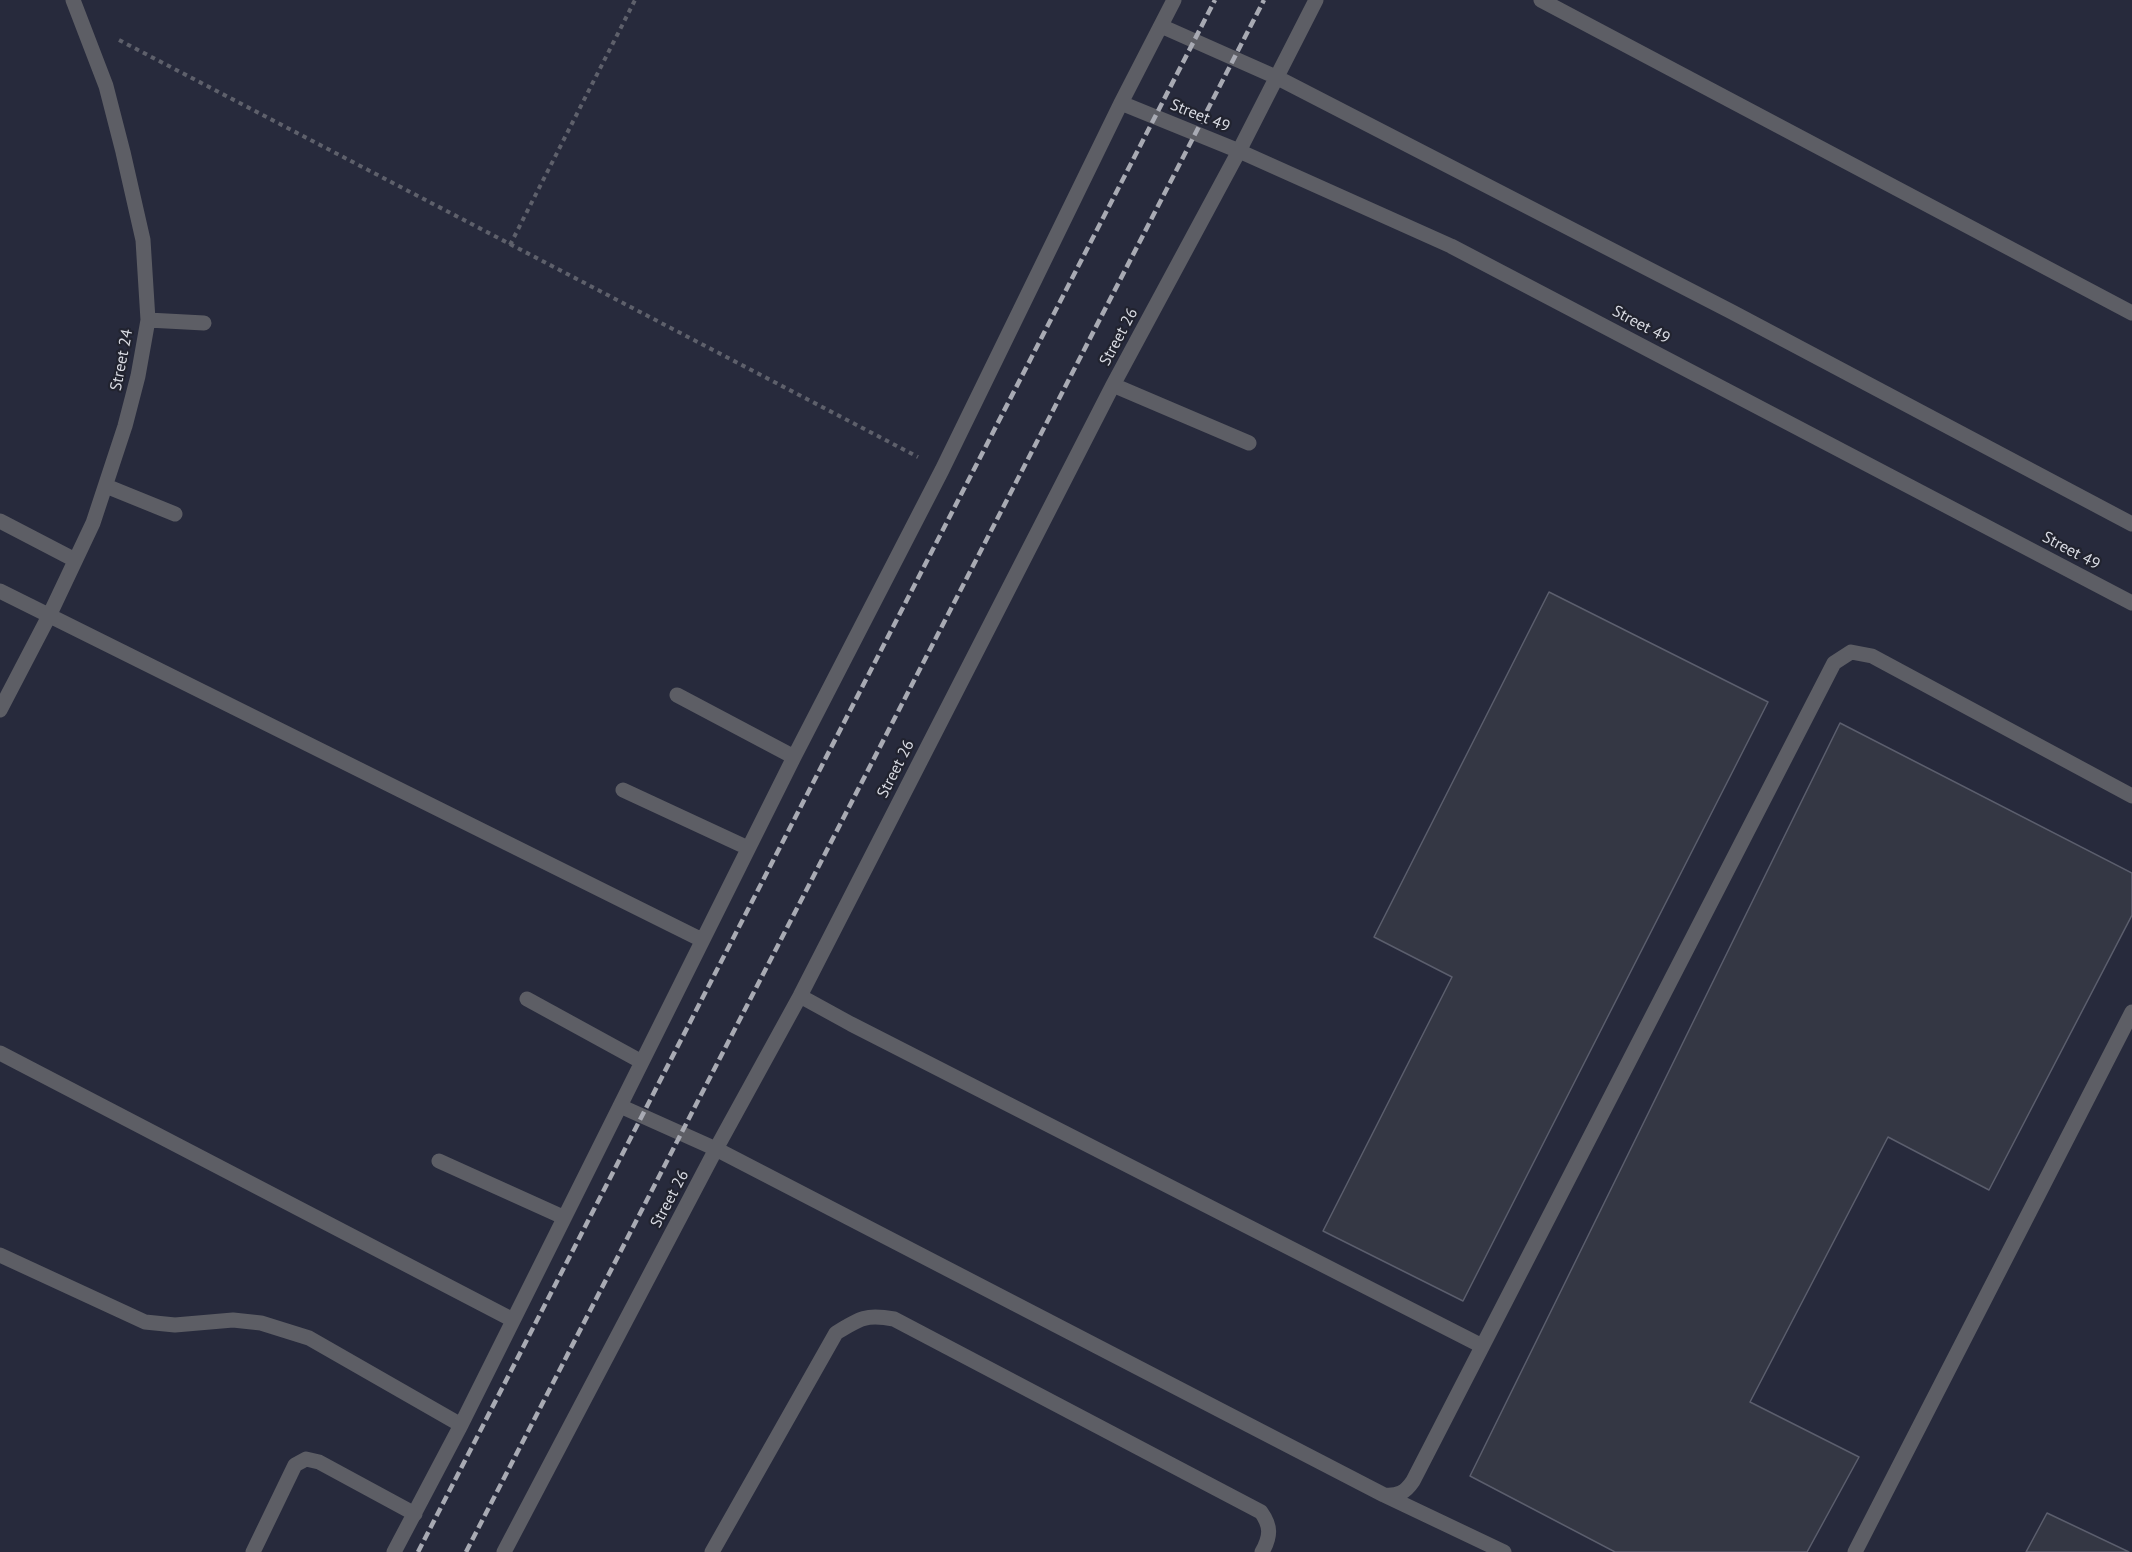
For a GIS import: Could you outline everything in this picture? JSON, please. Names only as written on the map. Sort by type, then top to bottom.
[{"type":"street","name":"Street 24","points":[[0,710],[50,616],[93,523],[138,376],[148,320],[143,240],[106,86],[73,0]]},
{"type":"street","points":[[394,1552],[461,1425],[748,848],[942,470],[1121,103],[1174,0]]},
{"type":"street","name":"Street 26","points":[[504,1552],[716,1149],[800,996],[1113,385],[1239,151],[1316,0]]},
{"type":"street","points":[[1541,0],[2132,313]]},
{"type":"street","points":[[1161,26],[1276,77],[1732,312],[2132,524]]},
{"type":"street","name":"Street 49","points":[[1121,103],[1239,151],[1451,246],[2132,603]]},
{"type":"street","points":[[148,320],[204,323]]},
{"type":"street","points":[[1113,385],[1249,443]]},
{"type":"street","points":[[106,486],[175,514]]},
{"type":"street","points":[[0,520],[75,560]]},
{"type":"street","points":[[0,591],[702,940]]},
{"type":"street","points":[[1384,1496],[1396,1496],[1406,1491],[1834,663],[1851,652],[1872,656],[2132,796]]},
{"type":"street","points":[[677,695],[794,757]]},
{"type":"street","points":[[623,790],[748,848]]},
{"type":"street","points":[[800,996],[1482,1346]]},
{"type":"street","points":[[527,999],[642,1062]]},
{"type":"street","points":[[1855,1552],[2132,1012]]},
{"type":"street","points":[[0,1053],[513,1320]]},
{"type":"street","points":[[620,1106],[716,1149],[1384,1496],[1504,1552]]},
{"type":"street","points":[[439,1161],[563,1217]]},
{"type":"street","points":[[0,1255],[145,1322],[175,1325],[233,1320],[261,1323],[309,1338],[461,1425]]},
{"type":"street","points":[[712,1552],[836,1333],[856,1320],[874,1316],[894,1319],[1261,1512],[1269,1523],[1269,1540],[1262,1552]]},
{"type":"street","points":[[253,1552],[295,1465],[306,1458],[319,1461],[415,1514]]},
{"type":"path","points":[[510,245],[635,0]]},
{"type":"path","points":[[82,21],[942,470]]},
{"type":"shaded area","points":[[0,0],[2132,0],[2132,1552],[0,1552]]},
{"type":"building","points":[[1549,592],[1768,702],[1463,1301],[1323,1231],[1452,977],[1374,937]]},
{"type":"building","points":[[1840,723],[2132,873],[2132,915],[1989,1190],[1888,1137],[1750,1402],[1859,1457],[1807,1552],[1615,1552],[1470,1476]]},
{"type":"building","points":[[2047,1513],[2129,1552],[2026,1552]]},
{"type":"railway","points":[[418,1552],[1215,0]]},
{"type":"railway","points":[[466,1552],[1264,0]]}]
